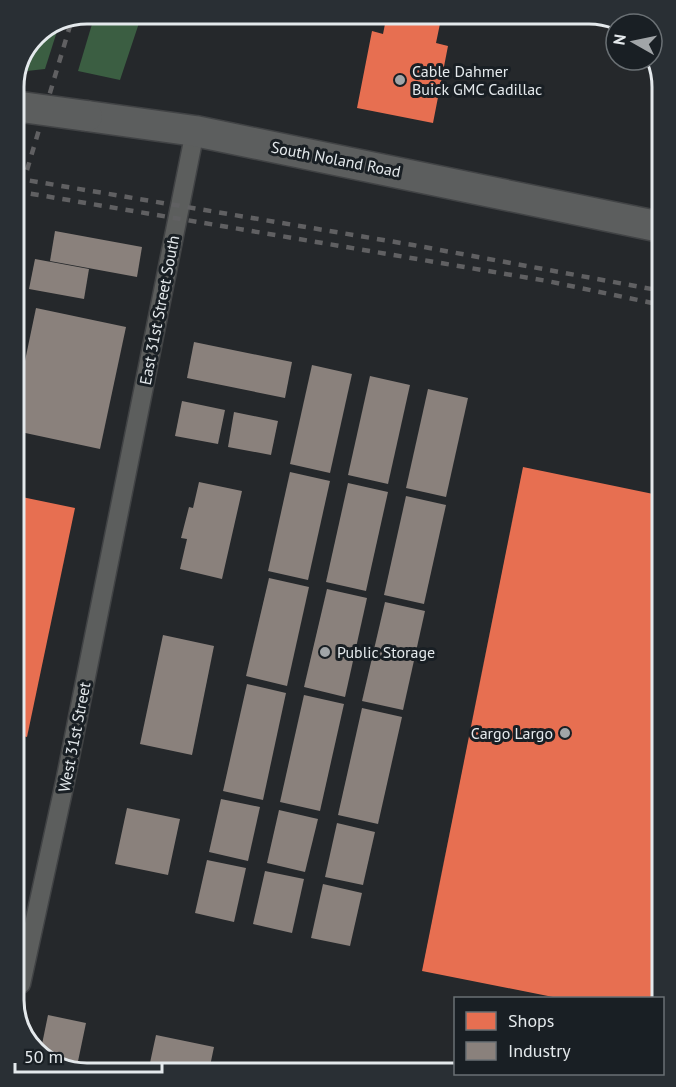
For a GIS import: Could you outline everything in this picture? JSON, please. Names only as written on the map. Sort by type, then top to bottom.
[{"type":"main road","name":"South Noland Road","points":[[24,107],[195,131],[652,225]]},
{"type":"street","name":"East 31st Street South","points":[[123,489],[195,131]]},
{"type":"street","name":"West 31st Street","points":[[24,970],[65,782],[123,489]]},
{"type":"green space","points":[[92,24],[139,24],[120,80],[78,71]]},
{"type":"green space","points":[[57,31],[45,69],[26,71],[30,59],[37,49]]},
{"type":"building: Shops","points":[[385,24],[440,24],[436,43],[448,46],[433,123],[357,108],[372,31],[383,34]]},
{"type":"building: Shops","name":"Cargo Largo","points":[[523,467],[652,494],[652,997],[553,997],[422,971]]},
{"type":"building: Shops","points":[[24,497],[75,508],[27,737],[24,736]]},
{"type":"building: Industry","points":[[55,231],[142,247],[137,277],[50,261]]},
{"type":"building: Industry","points":[[35,259],[89,269],[84,299],[29,289]]},
{"type":"building: Industry","points":[[36,308],[126,327],[100,449],[24,433],[24,366]]},
{"type":"building: Industry","points":[[194,342],[292,362],[285,398],[187,378]]},
{"type":"building: Industry","points":[[312,365],[352,374],[330,473],[290,464]]},
{"type":"building: Industry","points":[[370,376],[410,385],[388,484],[348,475]]},
{"type":"building: Industry","points":[[428,389],[468,398],[446,497],[406,488]]},
{"type":"building: Industry","points":[[182,401],[225,410],[218,444],[175,436]]},
{"type":"building: Industry","points":[[234,412],[278,421],[271,455],[228,447]]},
{"type":"building: Industry","points":[[290,472],[330,481],[308,580],[268,571]]},
{"type":"building: Industry","points":[[199,482],[242,491],[222,579],[180,569],[187,539],[181,538],[189,507],[193,508]]},
{"type":"building: Industry","points":[[348,483],[388,492],[366,591],[326,582]]},
{"type":"building: Industry","points":[[406,496],[446,505],[424,604],[384,595]]},
{"type":"building: Industry","points":[[269,578],[309,587],[287,686],[246,676]]},
{"type":"building: Industry","points":[[327,589],[367,598],[345,697],[304,687]]},
{"type":"building: Industry","points":[[385,602],[425,611],[403,710],[362,701]]},
{"type":"building: Industry","points":[[163,635],[214,646],[192,755],[140,744]]},
{"type":"building: Industry","points":[[247,684],[286,693],[263,800],[223,791]]},
{"type":"building: Industry","points":[[304,695],[344,704],[320,811],[280,802]]},
{"type":"building: Industry","points":[[362,708],[402,717],[378,824],[338,815]]},
{"type":"building: Industry","points":[[221,799],[260,807],[248,861],[209,852]]},
{"type":"building: Industry","points":[[127,808],[180,819],[168,875],[115,864]]},
{"type":"building: Industry","points":[[279,810],[318,819],[305,872],[267,863]]},
{"type":"building: Industry","points":[[337,823],[375,832],[363,885],[325,877]]},
{"type":"building: Industry","points":[[207,860],[246,868],[234,922],[195,913]]},
{"type":"building: Industry","points":[[265,871],[304,879],[292,933],[253,924]]},
{"type":"building: Industry","points":[[323,884],[362,893],[350,946],[311,938]]},
{"type":"building: Industry","points":[[48,1015],[86,1023],[78,1062],[59,1057],[42,1044]]},
{"type":"building: Industry","points":[[156,1035],[214,1047],[211,1063],[150,1063]]},
{"type":"railway","points":[[27,170],[70,27]]},
{"type":"railway","points":[[24,180],[413,245],[652,289]]},
{"type":"railway","points":[[24,193],[547,281],[652,303]]},
{"type":"place","name":"Cable Dahmer Buick GMC Cadillac","points":[[400,80]]},
{"type":"place","name":"Public Storage","points":[[325,652]]},
{"type":"place","name":"Cargo Largo","points":[[565,733]]}]
